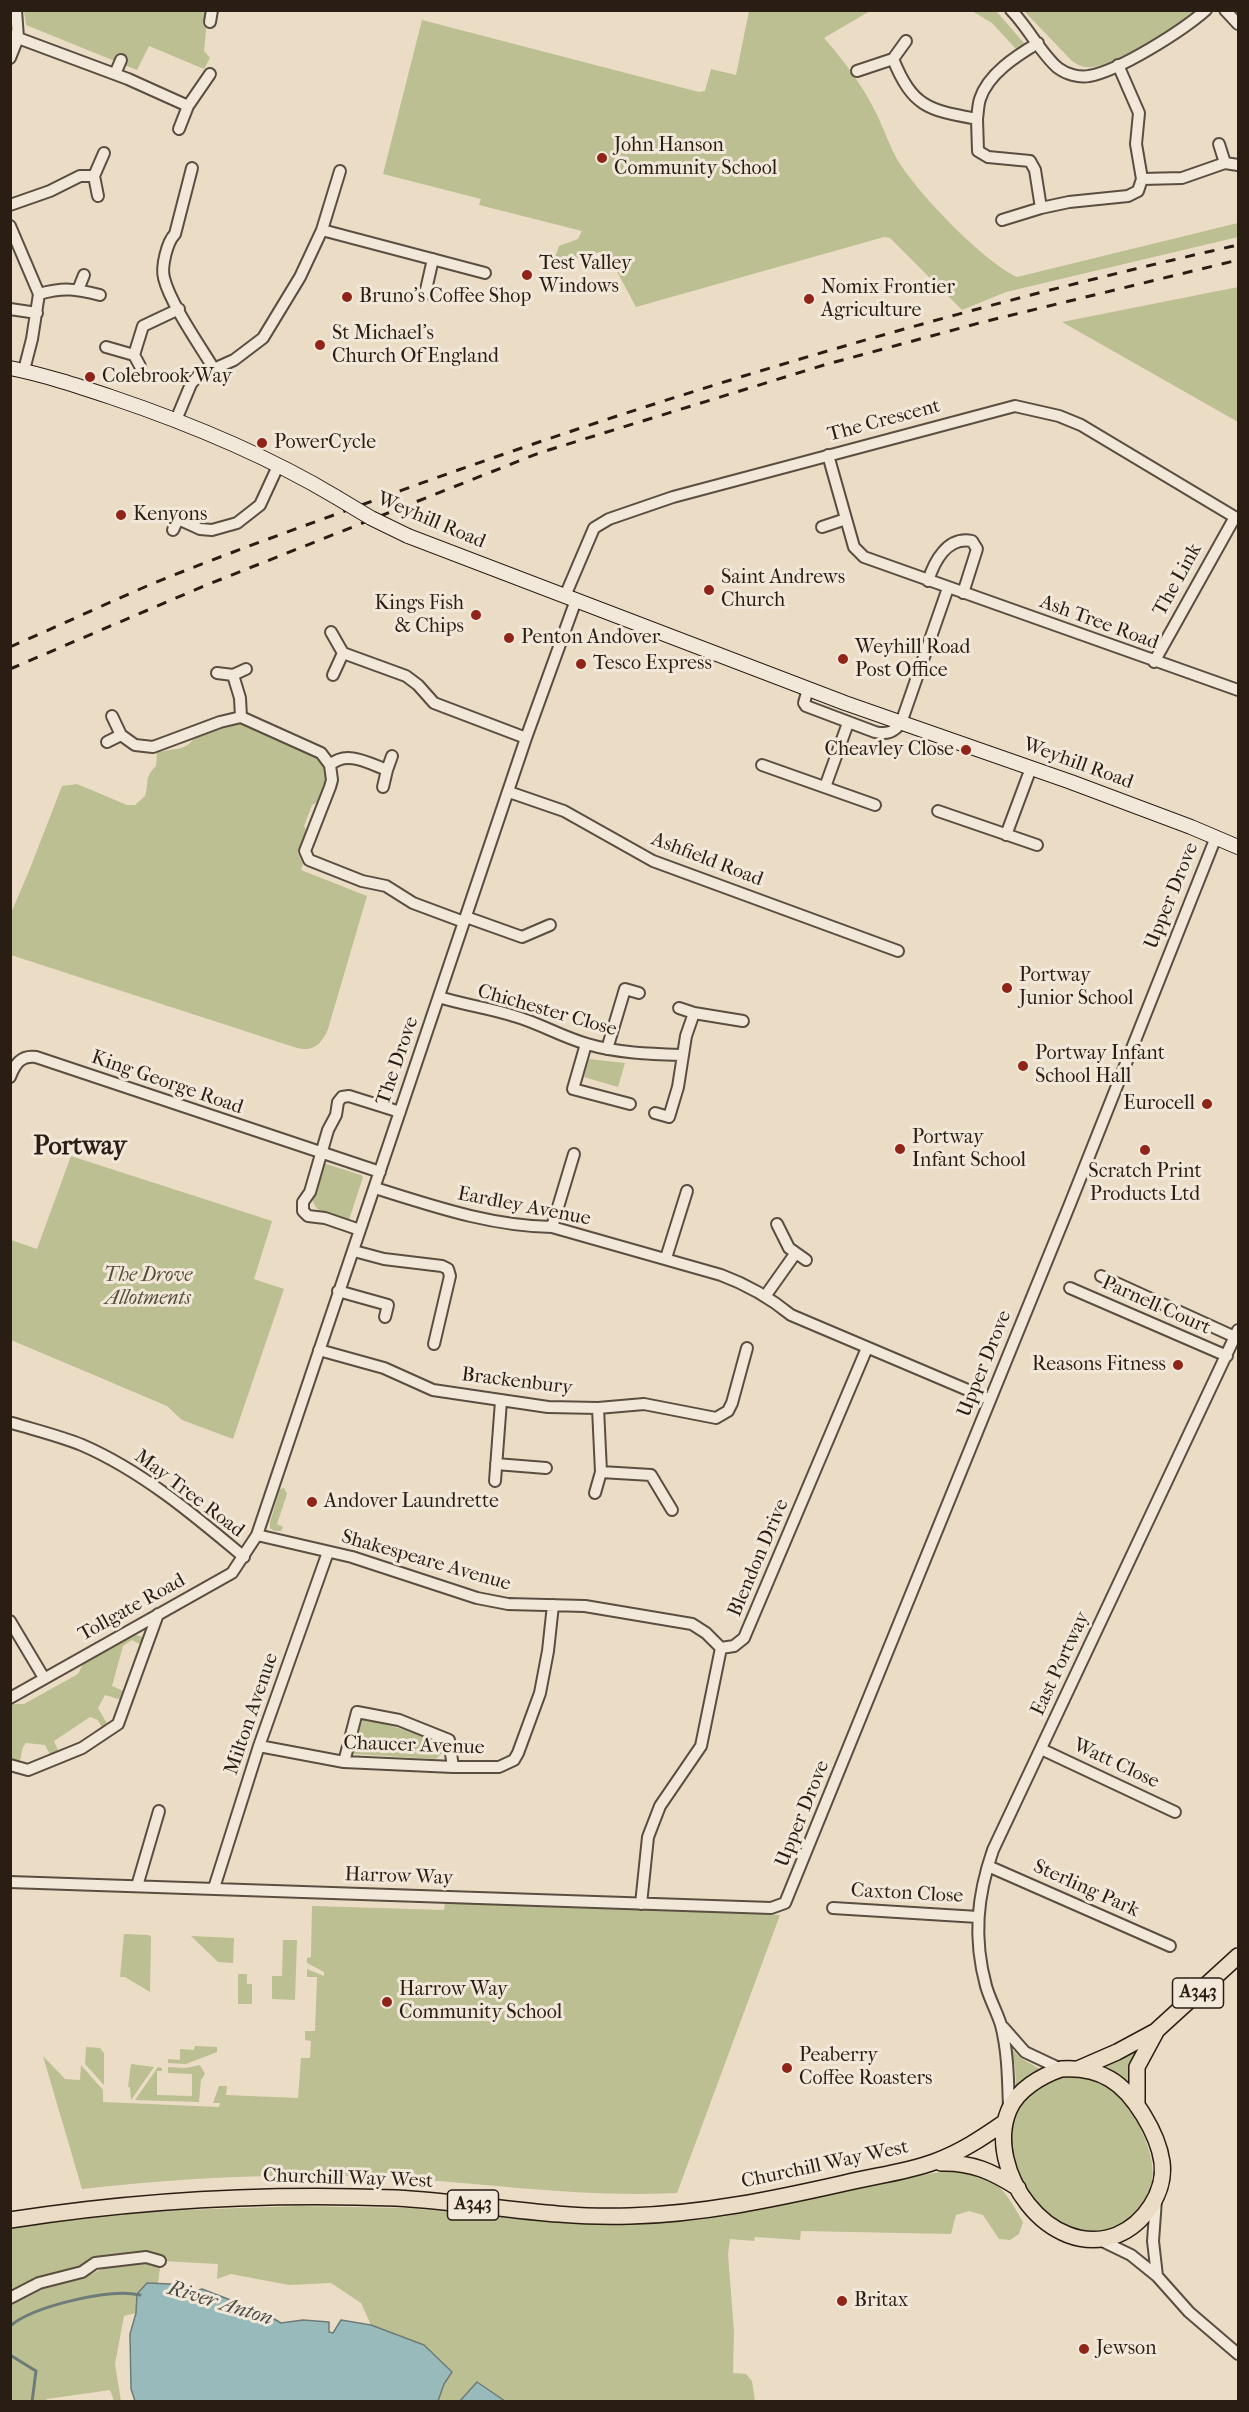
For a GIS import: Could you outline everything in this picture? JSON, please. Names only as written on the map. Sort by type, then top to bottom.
[{"type":"main road","name":"Weyhill Road","points":[[17,369],[84,388],[176,420],[278,466],[408,536],[901,723],[1031,768],[1239,847]]},
{"type":"main road","name":"Churchill Way West","points":[[1078,2069],[1117,2052],[1157,2030],[1239,1956]]},
{"type":"main road","name":"Churchill Way West","points":[[1137,2106],[1137,2067],[1157,2030]]},
{"type":"main road","name":"Churchill Way West","points":[[932,2163],[976,2142],[1007,2115],[1029,2086],[1061,2069],[1078,2069],[1109,2079],[1126,2092],[1137,2106],[1154,2138],[1162,2162],[1161,2180],[1156,2197],[1135,2224],[1116,2235],[1098,2239],[1075,2238],[1049,2226],[1029,2206],[1018,2188],[1005,2152],[1007,2115]]},
{"type":"main road","name":"Churchill Way West","points":[[10,2220],[153,2202],[256,2197],[399,2199],[628,2217],[698,2212],[765,2201],[932,2163],[958,2162],[995,2174],[1018,2188]]},
{"type":"street","points":[[10,58],[16,10]]},
{"type":"street","points":[[210,22],[212,10]]},
{"type":"street","points":[[1011,10],[1060,69],[1078,76],[1090,76],[1118,65],[1160,43],[1206,10]]},
{"type":"street","points":[[1225,10],[1239,24]]},
{"type":"street","points":[[14,36],[128,79],[188,106]]},
{"type":"street","points":[[857,70],[893,59],[906,42]]},
{"type":"street","points":[[1038,43],[995,75],[984,89],[979,101],[976,146],[978,151],[988,157],[1030,161],[1035,170],[1041,208]]},
{"type":"street","points":[[893,59],[908,89],[925,105],[944,113],[977,118]]},
{"type":"street","points":[[115,74],[121,60]]},
{"type":"street","points":[[1002,220],[1069,202],[1128,196],[1138,190],[1142,179],[1136,144],[1139,113],[1118,65]]},
{"type":"street","points":[[180,129],[188,106],[210,74]]},
{"type":"street","points":[[1220,144],[1225,163]]},
{"type":"street","points":[[98,196],[94,176],[104,153]]},
{"type":"street","points":[[1142,179],[1191,176],[1225,163],[1239,165]]},
{"type":"street","points":[[192,168],[175,234],[171,238],[163,269],[164,279],[214,369]]},
{"type":"street","points":[[176,420],[191,384],[198,376],[234,360],[263,338],[300,277],[322,230],[340,171]]},
{"type":"street","points":[[10,205],[50,191],[80,176],[94,176]]},
{"type":"street","points":[[10,226],[39,294],[37,313],[17,369]]},
{"type":"street","points":[[322,230],[485,273]]},
{"type":"street","points":[[425,294],[433,259]]},
{"type":"street","points":[[78,290],[84,275]]},
{"type":"street","points":[[39,294],[58,288],[100,295]]},
{"type":"street","points":[[10,309],[37,313]]},
{"type":"street","points":[[134,355],[143,326],[179,309]]},
{"type":"street","points":[[106,347],[134,355],[140,366]]},
{"type":"street","name":"The Crescent","points":[[571,598],[592,531],[599,524],[673,497],[1009,406],[1020,406],[1059,416],[1081,425],[1237,518]]},
{"type":"street","name":"Ash Tree Road","points":[[828,455],[854,547],[860,554],[928,581],[1239,690]]},
{"type":"street","points":[[173,530],[178,519],[200,529],[212,530],[237,523],[260,505],[278,466]]},
{"type":"street","name":"The Link","points":[[1154,662],[1237,518]]},
{"type":"street","points":[[822,526],[846,519]]},
{"type":"street","points":[[928,581],[938,556],[962,541],[972,541],[977,549],[963,593]]},
{"type":"street","points":[[808,688],[804,703],[806,706],[882,734],[893,731],[901,723],[948,588]]},
{"type":"street","name":"The Drove","points":[[257,1535],[509,792],[571,598]]},
{"type":"street","points":[[331,632],[343,652],[406,676],[418,685],[434,703],[526,738]]},
{"type":"street","points":[[333,675],[343,652]]},
{"type":"street","points":[[217,673],[233,675],[246,669]]},
{"type":"street","points":[[233,675],[240,698],[241,717]]},
{"type":"street","points":[[112,716],[121,735],[135,745],[153,747],[241,717],[321,753],[330,765],[332,780],[305,851],[309,860],[362,881],[386,886],[413,903],[522,937],[550,925]]},
{"type":"street","points":[[825,787],[848,723]]},
{"type":"street","points":[[107,742],[121,735]]},
{"type":"street","points":[[383,787],[392,756]]},
{"type":"street","points":[[330,765],[336,759],[346,757],[387,770]]},
{"type":"street","points":[[762,765],[875,805]]},
{"type":"street","points":[[1006,835],[1031,768]]},
{"type":"street","name":"Ashfield Road","points":[[509,792],[564,811],[653,861],[898,951]]},
{"type":"street","points":[[938,811],[1037,845]]},
{"type":"street","name":"Upper Drove","points":[[785,1903],[1070,1204],[1216,837]]},
{"type":"street","points":[[607,1049],[625,984],[639,993]]},
{"type":"street","name":"Chichester Close","points":[[439,997],[540,1023],[586,1044],[607,1049],[682,1055]]},
{"type":"street","points":[[680,1008],[694,1013],[743,1021]]},
{"type":"street","points":[[655,1113],[673,1118],[682,1055],[694,1013]]},
{"type":"street","points":[[586,1044],[573,1089],[630,1104]]},
{"type":"street","name":"King George Road","points":[[10,1077],[20,1060],[25,1057],[36,1057],[380,1172]]},
{"type":"street","points":[[360,1230],[325,1218],[308,1216],[303,1211],[303,1202],[310,1191],[328,1130],[333,1125],[338,1102],[342,1097],[349,1096],[400,1112]]},
{"type":"street","points":[[552,1227],[574,1154]]},
{"type":"street","name":"Eardley Avenue","points":[[375,1188],[466,1215],[523,1226],[552,1227],[666,1258],[747,1284],[766,1295],[791,1315],[989,1399]]},
{"type":"street","points":[[666,1258],[687,1191]]},
{"type":"street","points":[[777,1224],[789,1248],[806,1260]]},
{"type":"street","points":[[354,1251],[384,1259],[442,1266],[448,1269],[450,1276],[434,1344]]},
{"type":"street","points":[[766,1295],[795,1254]]},
{"type":"street","points":[[1101,1276],[1237,1333]]},
{"type":"street","name":"Parnell Court","points":[[1070,1288],[1232,1354]]},
{"type":"street","points":[[338,1291],[388,1305],[385,1317]]},
{"type":"street","name":"East Portway","points":[[1001,2025],[982,1969],[978,1917],[980,1892],[988,1866],[1041,1749],[1232,1354],[1237,1333]]},
{"type":"street","name":"Brackenbury","points":[[319,1350],[384,1368],[433,1390],[548,1407],[598,1408],[644,1404],[716,1418],[728,1411],[732,1403],[747,1348]]},
{"type":"street","name":"Blendon Drive","points":[[721,1648],[734,1646],[744,1638],[867,1348]]},
{"type":"street","points":[[495,1481],[501,1401]]},
{"type":"street","points":[[594,1493],[601,1472],[598,1408]]},
{"type":"street","name":"May Tree Road","points":[[12,1423],[80,1444],[117,1462],[141,1476],[244,1557]]},
{"type":"street","points":[[496,1464],[546,1468]]},
{"type":"street","points":[[601,1472],[651,1475],[672,1510]]},
{"type":"street","name":"Shakespeare Avenue","points":[[257,1535],[352,1557],[477,1598],[508,1604],[585,1606],[692,1624],[706,1633],[721,1648]]},
{"type":"street","name":"Tollgate Road","points":[[10,1698],[232,1573],[257,1535]]},
{"type":"street","name":"Milton Avenue","points":[[214,1888],[259,1746],[328,1552]]},
{"type":"street","name":"Chaucer Avenue","points":[[259,1746],[344,1762],[499,1767],[514,1760],[540,1693],[553,1605]]},
{"type":"street","points":[[10,1766],[27,1770],[82,1748],[118,1724],[158,1614]]},
{"type":"street","points":[[10,1620],[44,1678]]},
{"type":"street","points":[[137,1626],[150,1641]]},
{"type":"street","points":[[641,1904],[648,1837],[660,1806],[701,1746],[721,1648]]},
{"type":"street","points":[[344,1762],[357,1712],[399,1720],[449,1740],[453,1767]]},
{"type":"street","name":"Watt Close","points":[[1041,1749],[1175,1812]]},
{"type":"street","points":[[137,1886],[159,1811]]},
{"type":"street","name":"Sterling Park","points":[[988,1866],[1170,1946]]},
{"type":"street","name":"Harrow Way","points":[[10,1882],[771,1908],[785,1903]]},
{"type":"street","name":"Caxton Close","points":[[833,1908],[978,1917]]},
{"type":"street","points":[[1001,2025],[1025,2052],[1061,2069]]},
{"type":"street","points":[[1001,2025],[1008,2067],[1007,2115]]},
{"type":"street","points":[[1156,2197],[1153,2241],[1157,2276]]},
{"type":"street","points":[[1098,2239],[1131,2254],[1157,2276],[1189,2312],[1239,2354]]},
{"type":"street","points":[[10,2298],[39,2283],[82,2272],[95,2263],[146,2257],[160,2261]]},
{"type":"green space","points":[[24,11],[208,11],[204,51],[210,58],[204,69],[149,46],[137,70],[26,25]]},
{"type":"green space","name":"John Hanson Community School","points":[[749,11],[870,11],[824,38],[864,90],[906,173],[935,207],[970,242],[1003,269],[1017,277],[1238,223],[1238,237],[1006,292],[962,310],[890,238],[884,237],[636,307],[606,251],[557,263],[555,257],[559,246],[578,239],[582,231],[479,205],[481,199],[383,174],[422,20],[699,92],[705,91],[711,69],[736,75]]},
{"type":"green space","points":[[972,11],[996,11],[1024,43],[1017,50],[992,23]]},
{"type":"green space","points":[[1024,11],[1198,11],[1116,60],[1089,67],[1080,66],[1071,60]]},
{"type":"green space","points":[[1238,287],[1238,422],[1062,322]]},
{"type":"green space","points":[[234,723],[249,725],[316,754],[326,766],[328,775],[320,801],[312,805],[304,826],[306,829],[298,854],[303,864],[301,870],[367,896],[328,1029],[320,1043],[308,1049],[297,1048],[11,955],[11,913],[62,786],[77,784],[127,805],[135,805],[145,796],[148,777],[156,766],[157,753],[184,747],[193,740],[196,734]]},
{"type":"green space","points":[[589,1059],[625,1063],[618,1087],[584,1077]]},
{"type":"green space","name":"The Drove Allotments","points":[[71,1156],[272,1221],[254,1279],[284,1289],[233,1439],[182,1420],[167,1406],[11,1340],[11,1240],[37,1249]]},
{"type":"green space","points":[[323,1163],[363,1177],[348,1223],[324,1213],[314,1203],[313,1196]]},
{"type":"green space","points":[[284,1488],[287,1494],[277,1524],[283,1527],[281,1531],[274,1531],[270,1528],[270,1522],[280,1489]]},
{"type":"green space","points":[[133,1634],[143,1637],[145,1647],[132,1640],[123,1646],[112,1686],[128,1693],[125,1701],[105,1695],[98,1708],[109,1727],[103,1730],[98,1720],[90,1717],[54,1741],[60,1755],[52,1758],[45,1745],[26,1743],[19,1765],[11,1762],[11,1704],[24,1704],[78,1674],[84,1662]]},
{"type":"green space","points":[[363,1718],[437,1739],[444,1751],[436,1759],[353,1754]]},
{"type":"green space","name":"Harrow Way Community School","points":[[445,1902],[780,1915],[677,2193],[608,2194],[360,2176],[201,2179],[82,2189],[43,2056],[65,2079],[80,2080],[81,2065],[103,2090],[103,2102],[219,2107],[220,2103],[213,2103],[219,2086],[227,2086],[226,2095],[298,2098],[301,2058],[310,2058],[311,2041],[305,2040],[305,2031],[315,2031],[317,1977],[307,1977],[307,1969],[324,1976],[324,1972],[307,1963],[307,1958],[311,1957],[312,1906],[444,1910]]},
{"type":"green space","points":[[124,1934],[151,1937],[150,1992],[125,1977],[120,1977]]},
{"type":"green space","points":[[191,1936],[234,1938],[233,1963],[218,1962]]},
{"type":"green space","points":[[283,1940],[297,1940],[295,2000],[272,1999],[272,1976],[282,1976]]},
{"type":"green space","points":[[238,1974],[247,1974],[247,1984],[252,1984],[252,2004],[238,2004]]},
{"type":"green space","points":[[195,2046],[217,2047],[217,2052],[186,2064],[168,2063],[168,2059],[180,2060],[180,2049],[194,2050]]},
{"type":"green space","points":[[86,2047],[100,2048],[104,2053],[104,2085],[85,2064]]},
{"type":"green space","points":[[1140,2047],[1132,2059],[1128,2085],[1100,2068]]},
{"type":"green space","points":[[1011,2050],[1042,2070],[1016,2087],[1015,2066]]},
{"type":"green space","points":[[131,2064],[154,2067],[131,2100],[130,2087],[128,2087]]},
{"type":"green space","points":[[200,2065],[205,2074],[201,2080],[199,2102],[135,2100],[158,2067],[162,2068],[162,2071],[157,2071],[157,2095],[192,2096],[192,2074],[168,2073],[168,2067],[186,2068]]},
{"type":"green space","points":[[1074,2075],[1101,2082],[1118,2094],[1137,2122],[1152,2161],[1151,2186],[1139,2210],[1128,2221],[1095,2234],[1065,2227],[1039,2206],[1020,2176],[1011,2142],[1016,2111],[1036,2087]]},
{"type":"green space","points":[[953,2170],[980,2177],[997,2185],[1023,2222],[1019,2234],[1010,2240],[999,2239],[983,2215],[969,2211],[956,2215],[951,2234],[801,2231],[800,2240],[755,2237],[754,2241],[730,2239],[728,2254],[734,2332],[733,2373],[746,2374],[752,2381],[755,2401],[505,2401],[477,2383],[460,2401],[438,2401],[451,2373],[424,2345],[371,2325],[361,2303],[331,2283],[289,2285],[231,2274],[217,2279],[218,2264],[161,2261],[158,2283],[147,2283],[137,2294],[136,2313],[124,2316],[115,2364],[121,2401],[114,2401],[110,2390],[45,2401],[11,2401],[11,2303],[40,2288],[86,2277],[102,2269],[100,2257],[74,2269],[35,2278],[11,2292],[11,2228],[70,2218],[184,2210],[298,2206],[406,2208],[602,2224],[690,2221],[727,2216],[887,2181]]},
{"type":"water","points":[[147,2283],[171,2284],[187,2295],[202,2289],[264,2313],[281,2323],[303,2320],[329,2322],[329,2332],[333,2333],[341,2320],[371,2325],[424,2345],[452,2372],[444,2384],[438,2401],[135,2401],[131,2389],[130,2334],[136,2313],[137,2294]]},
{"type":"water","points":[[477,2382],[505,2401],[460,2401]]},
{"type":"waterway","name":"River Anton","points":[[10,2326],[36,2312],[73,2300],[110,2294],[140,2295]]},
{"type":"waterway","name":"River Anton","points":[[10,2355],[36,2371],[32,2402]]},
{"type":"railway","points":[[10,647],[209,561],[500,455],[604,420],[919,325],[1238,245]]},
{"type":"railway","points":[[10,669],[204,586],[539,453],[824,365],[983,322],[1238,260]]},
{"type":"place","name":"John Hanson Community School","points":[[602,158]]},
{"type":"place","name":"Test Valley Windows","points":[[527,275]]},
{"type":"place","name":"Bruno's Coffee Shop","points":[[347,297]]},
{"type":"place","name":"Nomix Frontier Agriculture","points":[[809,299]]},
{"type":"place","name":"St Michael's Church Of England","points":[[320,345]]},
{"type":"place","name":"Colebrook Way","points":[[90,377]]},
{"type":"place","name":"PowerCycle","points":[[262,443]]},
{"type":"place","name":"Kenyons","points":[[121,515]]},
{"type":"place","name":"Saint Andrews Church","points":[[709,590]]},
{"type":"place","name":"Kings Fish & Chips","points":[[476,615]]},
{"type":"place","name":"Penton Andover","points":[[509,638]]},
{"type":"place","name":"Weyhill Road Post Office","points":[[843,659]]},
{"type":"place","name":"Tesco Express","points":[[581,664]]},
{"type":"place","name":"Cheavley Close","points":[[966,750]]},
{"type":"place","name":"Portway Junior School","points":[[1007,988]]},
{"type":"place","name":"Portway Infant School Hall","points":[[1023,1066]]},
{"type":"place","name":"Eurocell","points":[[1207,1104]]},
{"type":"place","name":"Portway Infant School","points":[[900,1149]]},
{"type":"place","name":"Scratch Print Products Ltd","points":[[1145,1150]]},
{"type":"place","name":"Reasons Fitness","points":[[1178,1365]]},
{"type":"place","name":"Andover Laundrette","points":[[312,1502]]},
{"type":"place","name":"Harrow Way Community School","points":[[387,2002]]},
{"type":"place","name":"Peaberry Coffee Roasters","points":[[787,2068]]},
{"type":"place","name":"Britax","points":[[842,2301]]},
{"type":"place","name":"Jewson","points":[[1084,2349]]},
{"type":"district","name":"Portway","points":[[80,1148]]}]
